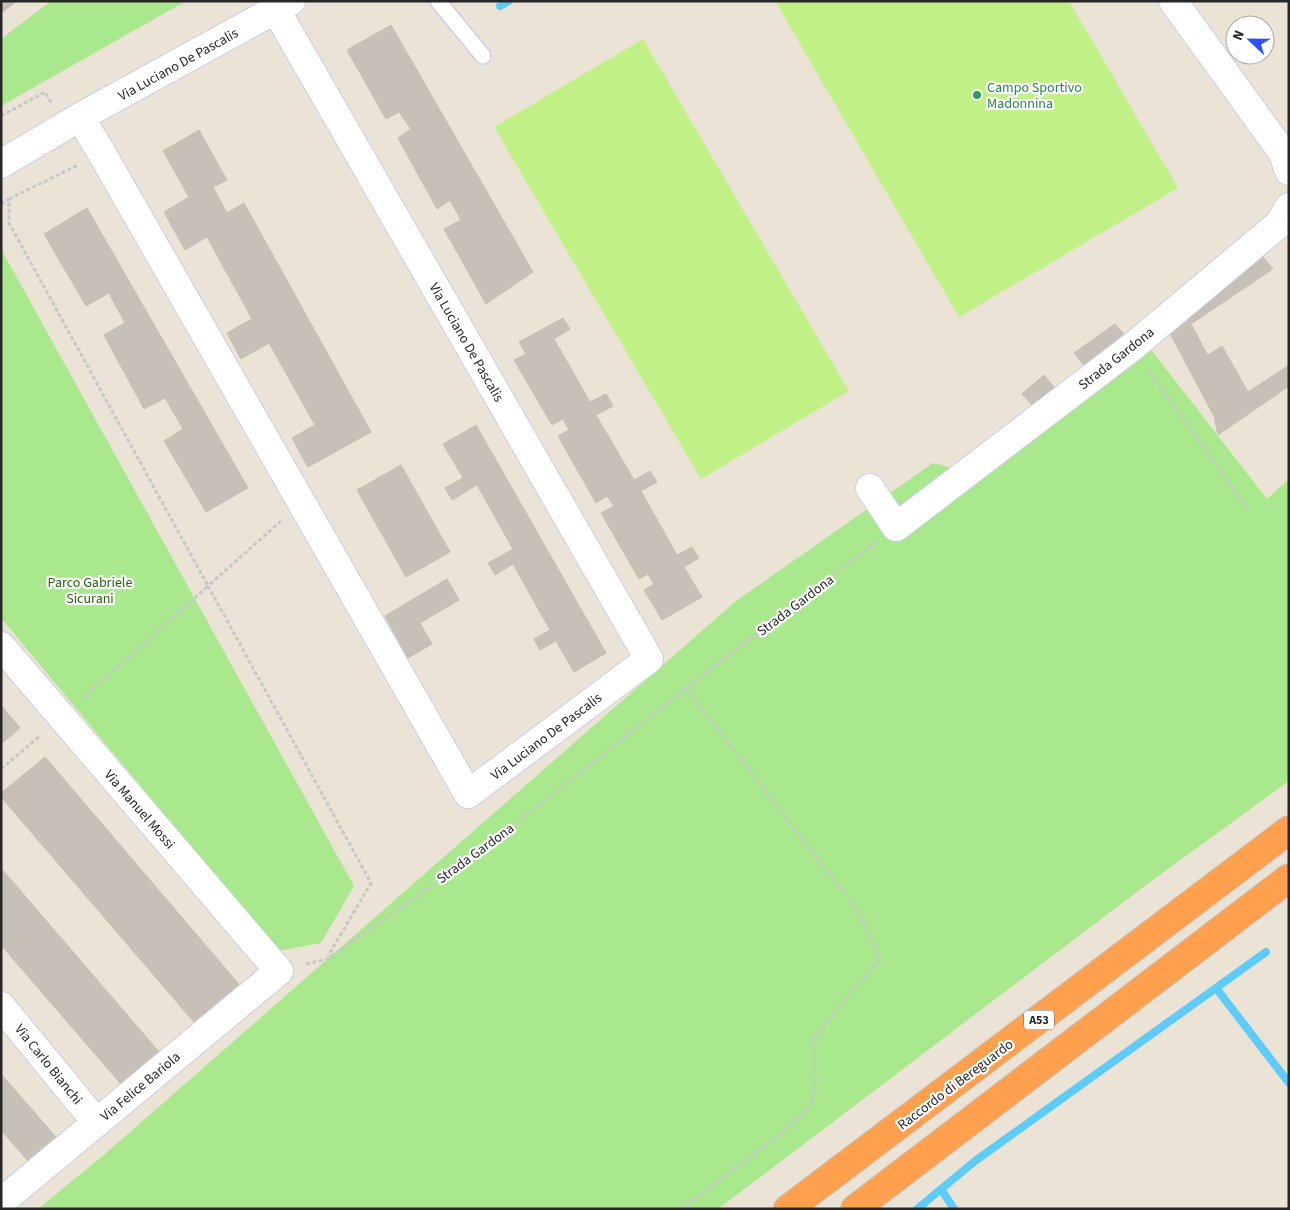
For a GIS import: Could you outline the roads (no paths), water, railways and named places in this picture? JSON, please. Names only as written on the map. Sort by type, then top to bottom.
[{"type":"highway","name":"Raccordo di Bereguardo","points":[[788,1209],[1289,830]]},
{"type":"highway","points":[[855,1209],[1289,878]]},
{"type":"street","points":[[1173,1],[1283,153],[1289,171]]},
{"type":"street","name":"Via Luciano De Pascalis","points":[[1,164],[68,114],[284,6],[649,659],[468,794],[111,170],[68,114]]},
{"type":"street","name":"Strada Gardona","points":[[870,488],[896,527],[1132,347],[1279,224],[1289,207]]},
{"type":"street","name":"Via Manuel Mossi","points":[[1,646],[279,971]]},
{"type":"street","name":"Via Felice Bariola","points":[[1,1202],[279,971]]},
{"type":"street","name":"Via Carlo Bianchi","points":[[1,1006],[97,1122]]},
{"type":"lane","points":[[438,1],[483,56]]},
{"type":"waterway","points":[[500,6],[509,1]]},
{"type":"waterway","points":[[917,1209],[975,1161],[1266,952]]},
{"type":"waterway","points":[[1216,988],[1289,1083]]},
{"type":"waterway","points":[[941,1189],[954,1209]]},
{"type":"place","name":"Campo Sportivo Madonnina","points":[[977,95]]},
{"type":"park label","name":"Parco Gabriele Sicurani","points":[[90,590]]}]
